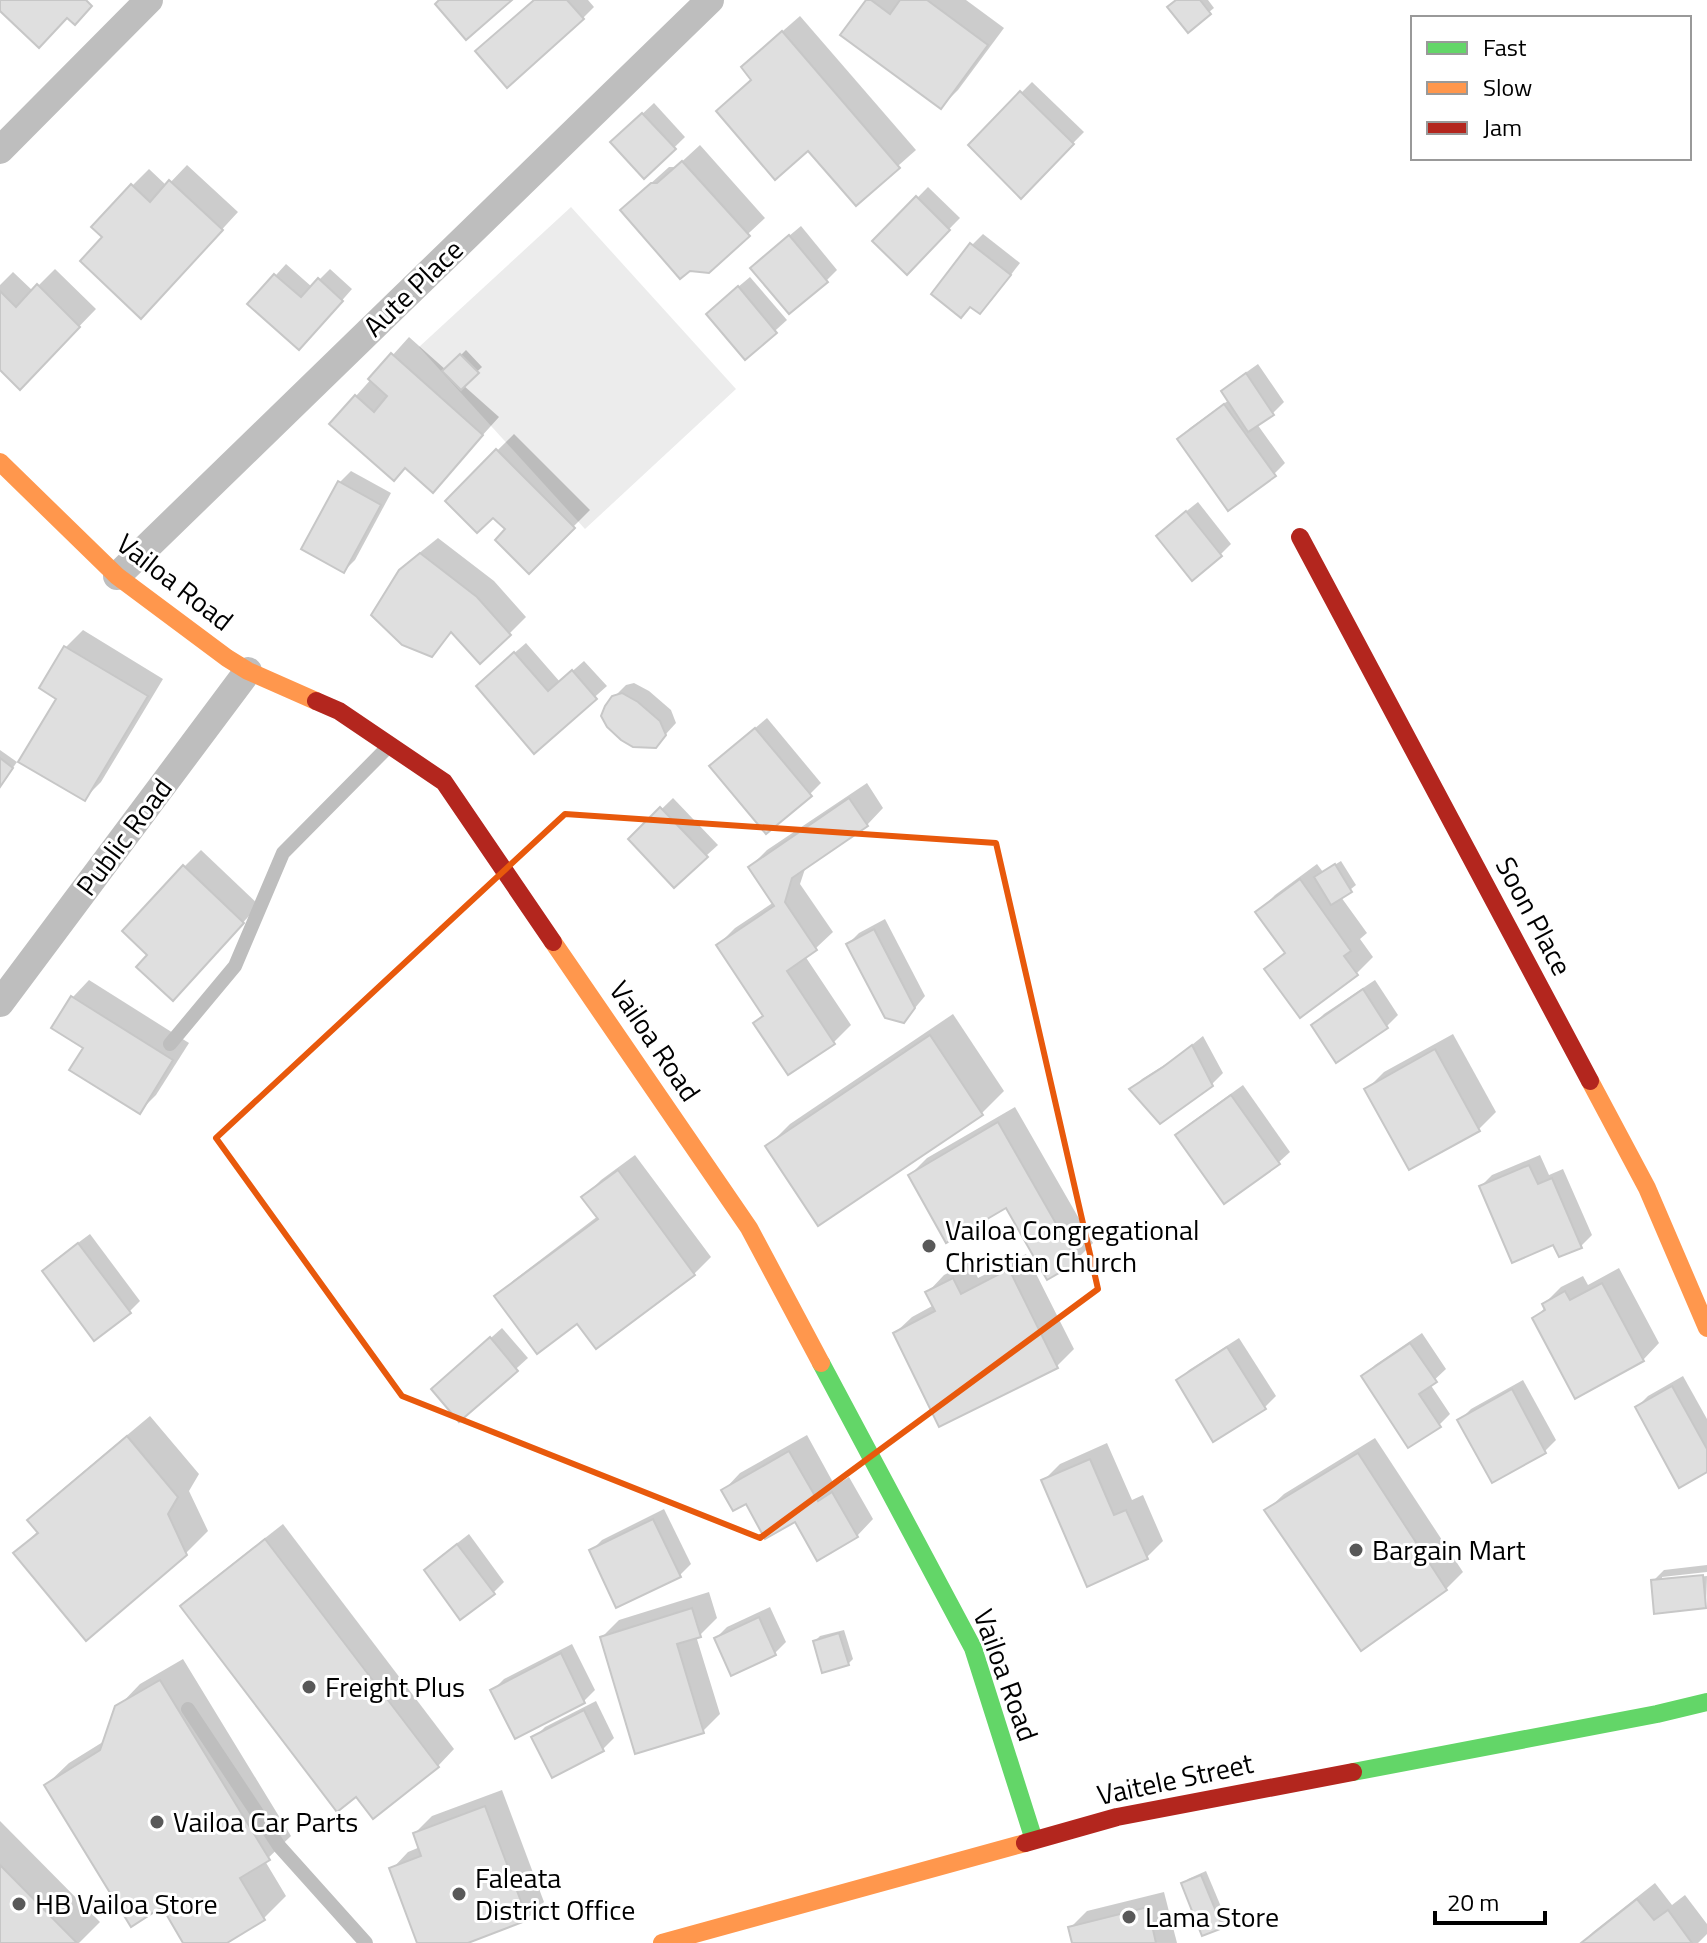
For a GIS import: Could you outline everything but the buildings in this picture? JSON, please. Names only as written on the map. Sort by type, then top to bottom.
[{"type":"main road","name":"Vailoa Road","points":[[0,462],[117,576],[227,658],[248,671],[339,711],[444,782],[749,1228],[973,1648],[1034,1840]]},
{"type":"main road","name":"Soon Place","points":[[1300,537],[1647,1188],[1707,1328]]},
{"type":"main road","name":"Vaitele Street","points":[[662,1943],[1117,1817],[1707,1702]]},
{"type":"street","points":[[0,150],[149,0]]},
{"type":"street","name":"Aute Place","points":[[117,576],[710,0]]},
{"type":"street","name":"Public Road","points":[[0,1003],[248,671]]},
{"type":"lane","points":[[170,1044],[235,966],[283,853],[390,745]]},
{"type":"lane","points":[[188,1709],[279,1846],[366,1943]]},
{"type":"highlighted area","points":[[565,814],[996,843],[1098,1289],[760,1538],[402,1396],[216,1138]]},
{"type":"shaded area","points":[[571,207],[736,389],[585,529],[419,347]]},
{"type":"traffic: fast","points":[[821,1363],[973,1648],[1034,1840]]},
{"type":"traffic: fast","points":[[1353,1772],[1707,1702]]},
{"type":"traffic: slow","points":[[0,462],[117,576],[227,658],[248,671],[316,701]]},
{"type":"traffic: slow","points":[[553,942],[749,1228],[821,1363]]},
{"type":"traffic: slow","points":[[1590,1081],[1647,1188],[1707,1328]]},
{"type":"traffic: slow","points":[[662,1943],[1025,1843]]},
{"type":"traffic: jam","points":[[1300,537],[1590,1081]]},
{"type":"traffic: jam","points":[[316,701],[339,711],[444,782],[553,942]]},
{"type":"traffic: jam","points":[[1025,1843],[1117,1817],[1353,1772]]},
{"type":"place","name":"Vailoa Congregational Christian Church","points":[[929,1246]]},
{"type":"place","name":"Bargain Mart","points":[[1356,1550]]},
{"type":"place","name":"Freight Plus","points":[[309,1687]]},
{"type":"place","name":"Vailoa Car Parts","points":[[157,1822]]},
{"type":"place","name":"Faleata District Office","points":[[459,1894]]},
{"type":"place","name":"HB Vailoa Store","points":[[19,1904]]},
{"type":"place","name":"Lama Store","points":[[1129,1917]]}]
